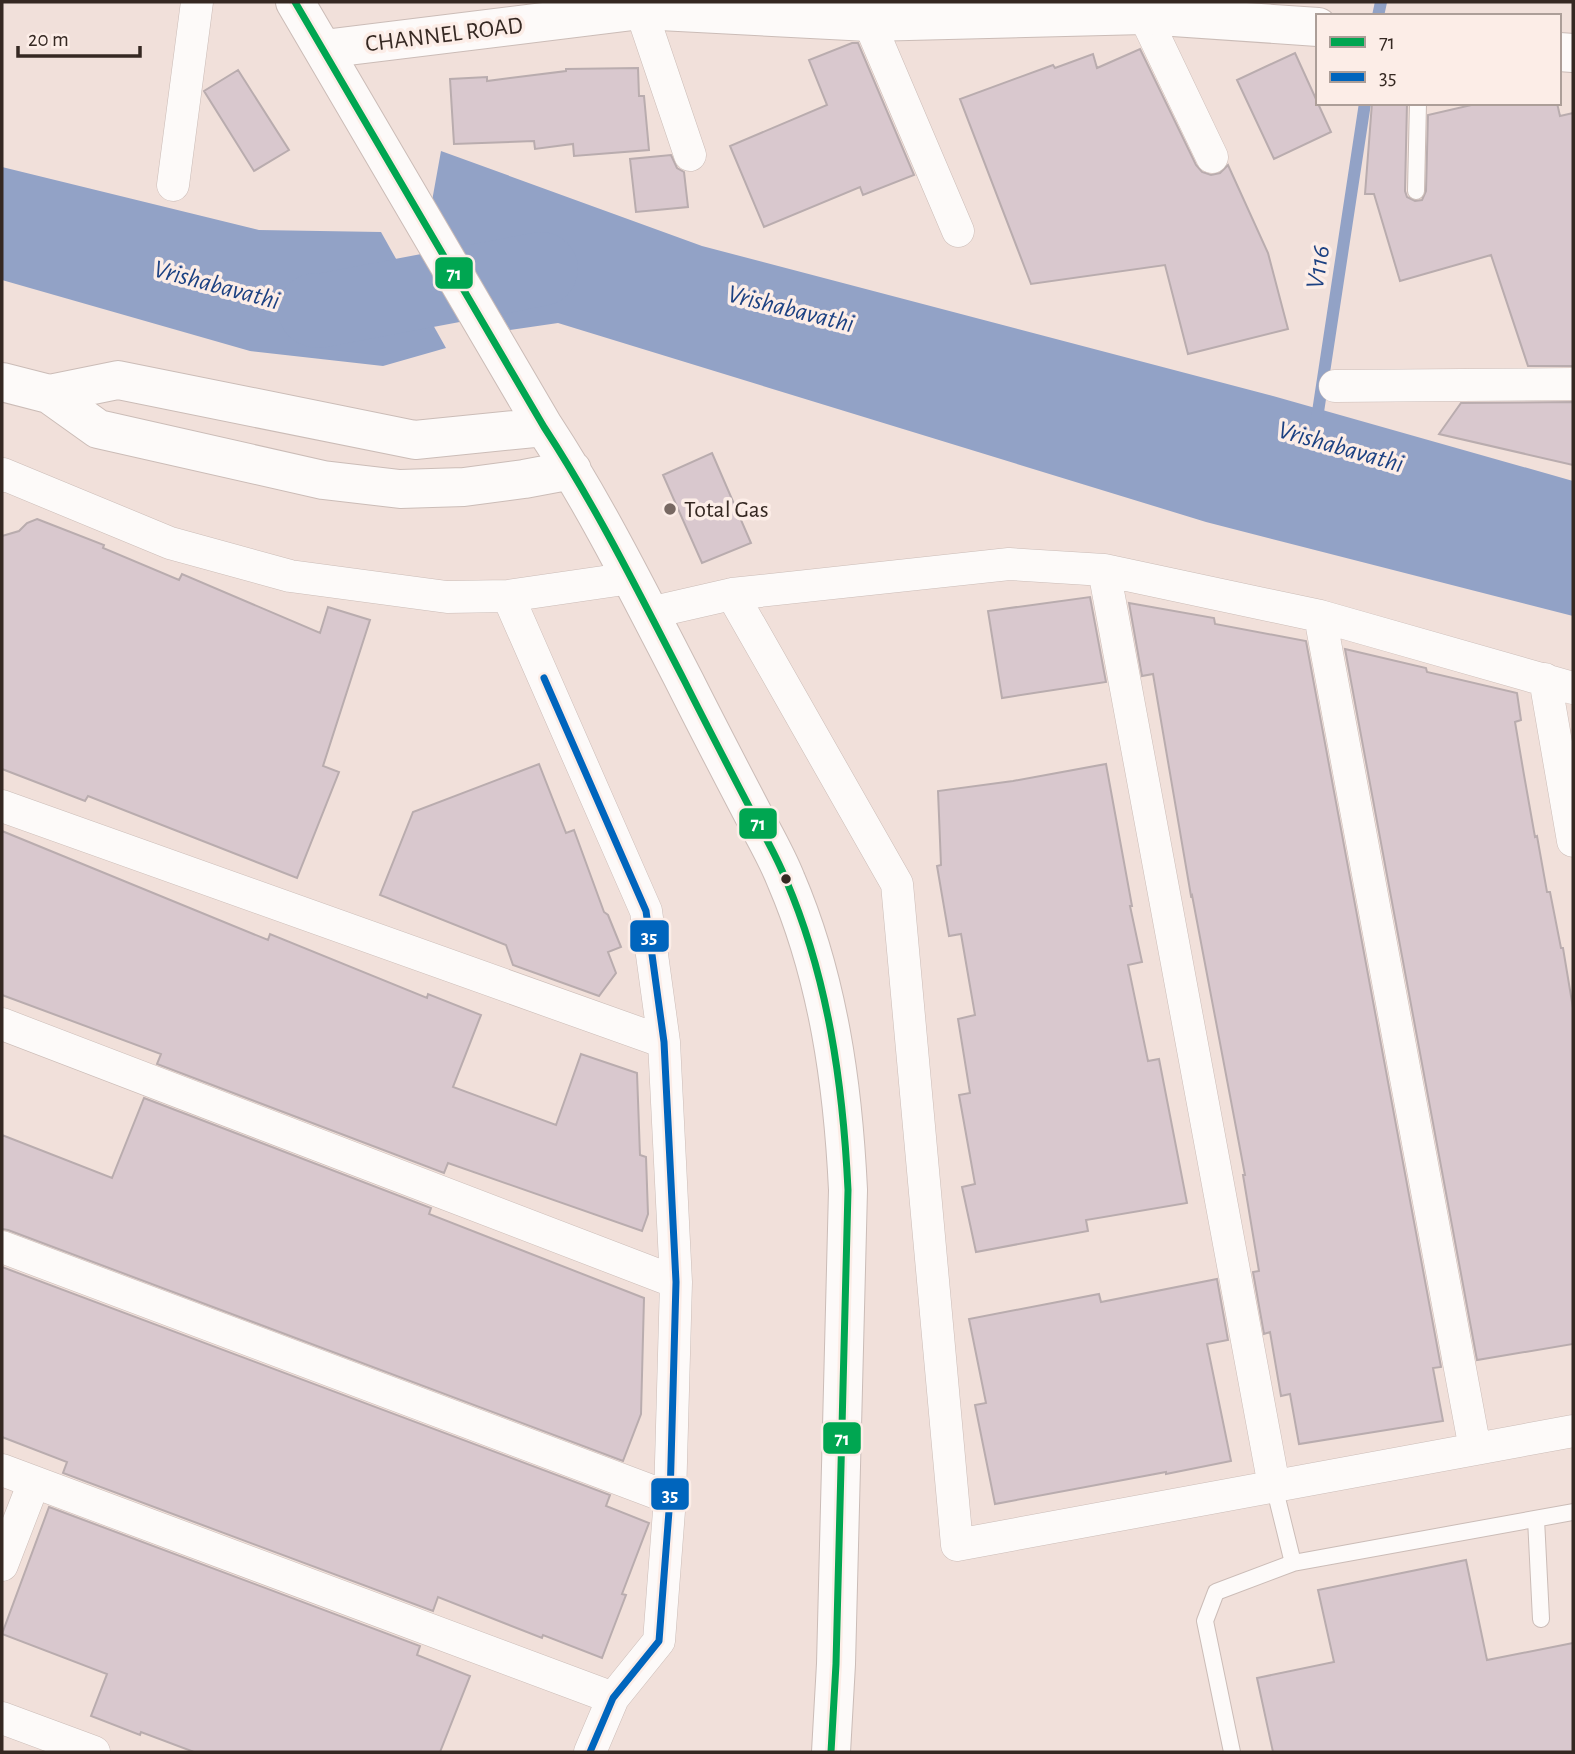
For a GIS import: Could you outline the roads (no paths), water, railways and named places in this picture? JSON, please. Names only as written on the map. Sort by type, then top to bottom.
[{"type":"street","points":[[173,185],[197,2]]},
{"type":"street","points":[[295,2],[572,470],[631,578],[786,879],[809,943],[827,1009],[838,1069],[848,1190],[836,1664],[831,1752]]},
{"type":"street","points":[[638,6],[690,155]]},
{"type":"street","name":"CHANNEL ROAD","points":[[324,49],[638,6],[863,12],[1141,8],[1316,27]]},
{"type":"street","points":[[1141,8],[1212,157]]},
{"type":"street","points":[[863,12],[958,231]]},
{"type":"street","points":[[49,394],[118,380],[415,440],[539,418]]},
{"type":"street","points":[[2,382],[49,394],[97,429],[323,480],[400,489],[464,487],[572,470]]},
{"type":"street","points":[[1335,386],[1573,384]]},
{"type":"street","points":[[2,475],[170,543],[290,576],[447,597],[508,596],[631,578]]},
{"type":"street","points":[[649,613],[732,594],[1009,564],[1104,570],[1320,616],[1559,683],[1573,841]]},
{"type":"street","points":[[1104,570],[1274,1486]]},
{"type":"street","points":[[732,594],[897,884],[957,1545],[1573,1431]]},
{"type":"street","points":[[508,596],[646,911],[664,1042],[676,1282],[670,1498],[659,1641],[613,1698],[590,1752]]},
{"type":"street","points":[[1320,616],[1475,1449]]},
{"type":"street","points":[[2,806],[664,1042]]},
{"type":"street","points":[[2,1024],[676,1282]]},
{"type":"street","points":[[2,1247],[670,1498]]},
{"type":"street","points":[[2,1470],[613,1698]]},
{"type":"street","points":[[2,1565],[34,1482]]},
{"type":"street","points":[[2,1718],[94,1752]]},
{"type":"lane","points":[[1416,191],[1418,105]]},
{"type":"lane","points":[[1274,1486],[1293,1563]]},
{"type":"lane","points":[[1232,1752],[1205,1620],[1216,1592],[1293,1563],[1573,1512]]},
{"type":"lane","points":[[1535,1518],[1541,1619]]},
{"type":"water","points":[[441,151],[702,246],[1273,396],[1573,481],[1573,616],[1206,522],[558,323],[510,330],[432,201]]},
{"type":"water","points":[[2,167],[259,230],[381,232],[446,348],[383,366],[250,351],[2,280]]},
{"type":"waterway","name":"V116","points":[[1378,14],[1381,2]]},
{"type":"waterway","name":"V116","points":[[1316,425],[1365,105]]},
{"type":"waterway","name":"Vrishabavathi","points":[[315,310],[541,269]]},
{"type":"place","name":"Total Gas","points":[[670,509]]}]
